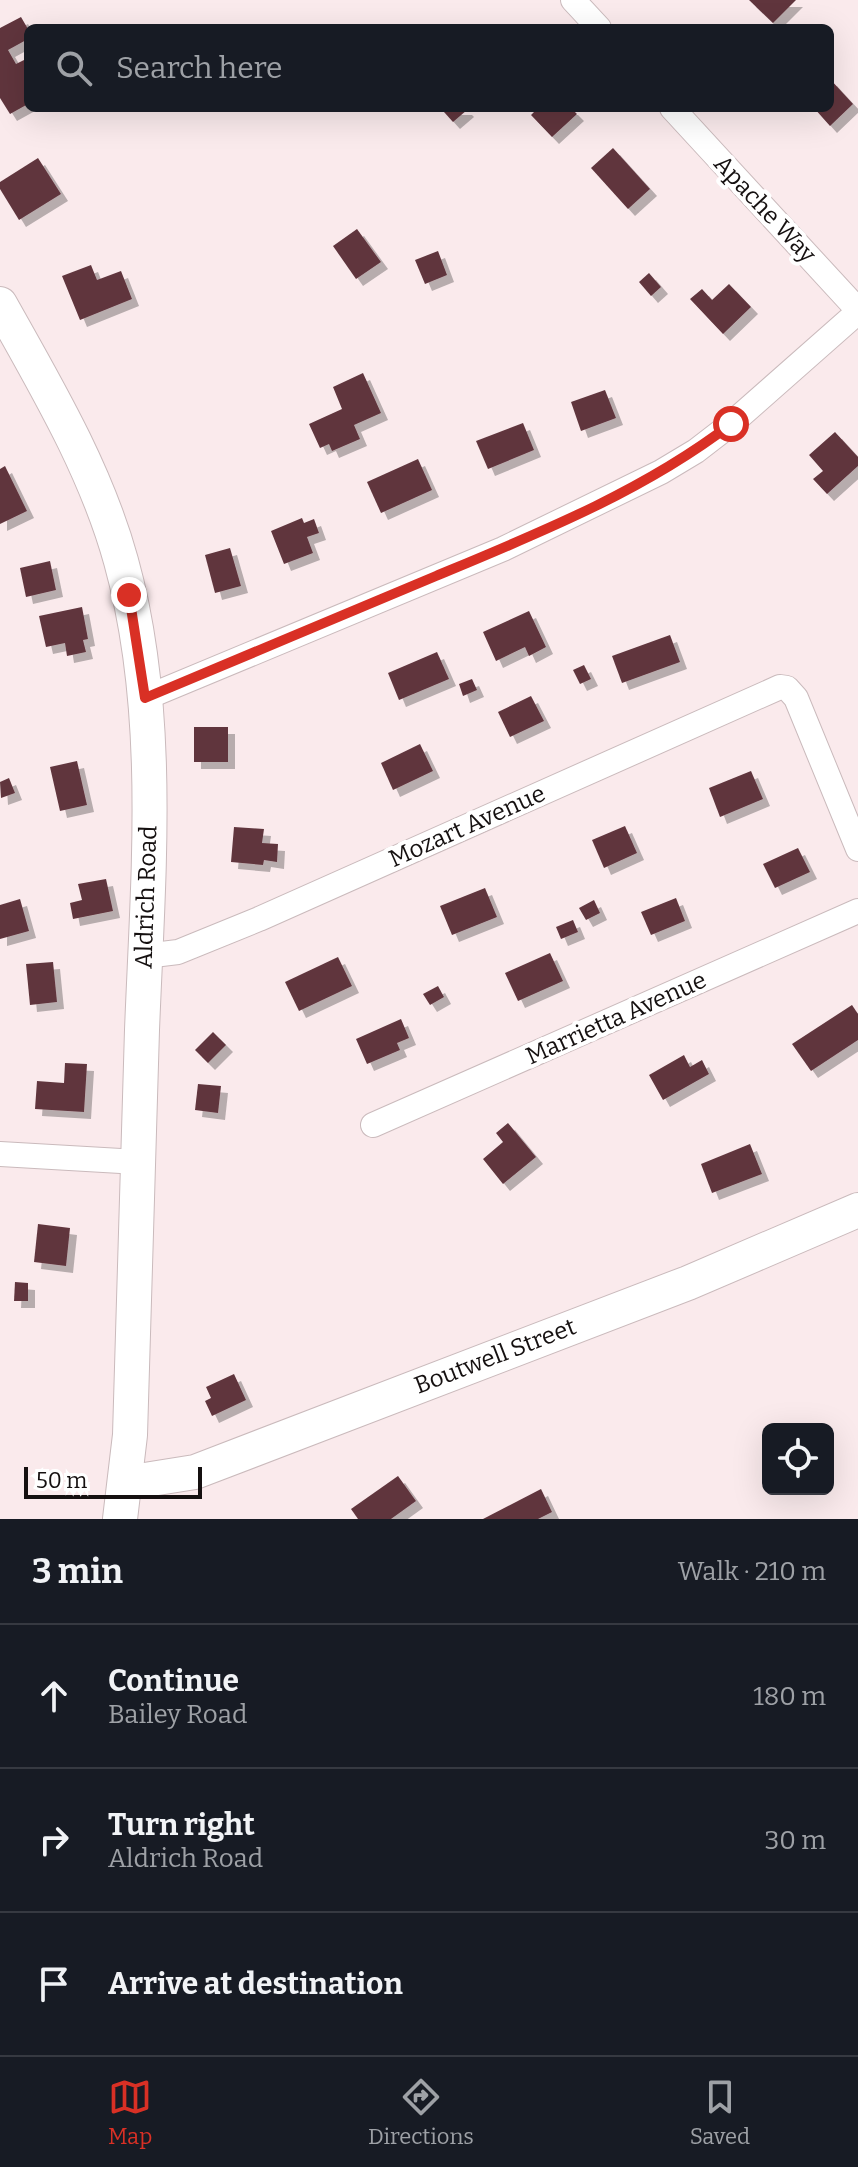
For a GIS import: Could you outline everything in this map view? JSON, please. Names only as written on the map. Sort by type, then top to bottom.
[{"type":"street","points":[[573,0],[595,24]]},
{"type":"street","name":"Apache Way","points":[[676,112],[858,311]]},
{"type":"street","name":"Aldrich Road","points":[[0,304],[48,389],[101,501],[129,595],[145,698],[148,864],[131,1421],[120,1519]]},
{"type":"street","points":[[145,698],[503,549],[661,472],[696,451],[731,424],[858,311]]},
{"type":"street","name":"Mozart Avenue","points":[[145,956],[178,952],[259,919],[775,689],[787,688],[796,698],[858,849]]},
{"type":"street","name":"Marrietta Avenue","points":[[373,1125],[858,911]]},
{"type":"street","points":[[0,1154],[138,1162]]},
{"type":"street","name":"Boutwell Street","points":[[126,1483],[195,1472],[688,1283],[858,1210]]},
{"type":"building","points":[[749,0],[796,0],[773,23]]},
{"type":"building","points":[[21,17],[25,24],[24,41],[8,50],[16,64],[24,60],[24,106],[10,114],[0,98],[0,28]]},
{"type":"building","points":[[834,83],[853,104],[830,126],[818,112],[834,112]]},
{"type":"building","points":[[444,112],[465,112],[453,122]]},
{"type":"building","points":[[534,112],[577,114],[552,137],[531,115]]},
{"type":"building","points":[[613,148],[650,189],[628,209],[591,168]]},
{"type":"building","points":[[38,158],[61,194],[19,220],[0,189],[0,182]]},
{"type":"building","points":[[357,229],[381,262],[356,279],[333,246]]},
{"type":"building","points":[[438,251],[447,275],[425,284],[415,260]]},
{"type":"building","points":[[91,265],[97,280],[121,271],[132,299],[80,320],[62,276]]},
{"type":"building","points":[[649,273],[661,287],[651,296],[639,282]]},
{"type":"building","points":[[729,284],[751,307],[723,334],[690,299],[702,289],[712,300]]},
{"type":"building","points":[[363,373],[381,413],[354,425],[360,439],[332,451],[329,444],[320,448],[309,424],[342,409],[333,387]]},
{"type":"building","points":[[605,390],[616,418],[581,431],[571,402]]},
{"type":"building","points":[[523,423],[534,450],[488,469],[476,441]]},
{"type":"building","points":[[835,432],[858,457],[858,466],[827,494],[813,479],[823,471],[809,455]]},
{"type":"building","points":[[418,459],[432,490],[381,513],[367,482]]},
{"type":"building","points":[[5,466],[27,511],[0,524],[0,469]]},
{"type":"building","points":[[302,518],[304,523],[314,519],[319,533],[307,537],[313,553],[284,564],[271,531]]},
{"type":"building","points":[[230,548],[241,586],[215,593],[205,555]]},
{"type":"building","points":[[50,561],[56,590],[26,597],[20,568]]},
{"type":"building","points":[[82,607],[88,639],[83,640],[86,652],[67,656],[65,643],[46,647],[39,616]]},
{"type":"building","points":[[529,611],[546,647],[529,656],[525,647],[496,661],[483,632]]},
{"type":"building","points":[[670,635],[680,662],[622,683],[612,656]]},
{"type":"building","points":[[437,652],[449,679],[399,700],[388,673]]},
{"type":"building","points":[[584,665],[591,679],[580,684],[573,670]]},
{"type":"building","points":[[472,679],[477,690],[463,696],[459,684]]},
{"type":"building","points":[[531,696],[544,721],[510,737],[498,712]]},
{"type":"building","points":[[194,727],[228,727],[228,762],[194,762]]},
{"type":"building","points":[[420,744],[433,771],[393,790],[381,763]]},
{"type":"building","points":[[77,761],[87,805],[60,811],[50,767]]},
{"type":"building","points":[[751,771],[763,799],[720,817],[709,788]]},
{"type":"building","points":[[9,778],[15,793],[1,798],[0,782]]},
{"type":"building","points":[[625,826],[637,853],[604,868],[592,840]]},
{"type":"building","points":[[234,827],[264,829],[262,843],[278,844],[277,862],[264,860],[263,865],[231,862]]},
{"type":"building","points":[[798,848],[810,872],[775,888],[763,864]]},
{"type":"building","points":[[106,879],[113,911],[73,919],[70,903],[82,900],[78,884]]},
{"type":"building","points":[[485,888],[497,917],[452,935],[440,906]]},
{"type":"building","points":[[676,898],[685,921],[651,935],[641,912]]},
{"type":"building","points":[[20,899],[29,931],[0,939],[0,905]]},
{"type":"building","points":[[594,900],[600,913],[586,920],[579,908]]},
{"type":"building","points":[[573,920],[578,932],[561,939],[556,927]]},
{"type":"building","points":[[550,953],[563,981],[518,1001],[505,973]]},
{"type":"building","points":[[338,957],[352,986],[299,1011],[285,982]]},
{"type":"building","points":[[53,962],[57,1002],[30,1005],[26,964]]},
{"type":"building","points":[[438,986],[444,997],[430,1005],[423,994]]},
{"type":"building","points":[[852,1005],[858,1014],[858,1040],[811,1071],[792,1044]]},
{"type":"building","points":[[401,1019],[409,1038],[397,1043],[400,1050],[367,1064],[356,1039]]},
{"type":"building","points":[[213,1032],[226,1045],[208,1063],[195,1050]]},
{"type":"building","points":[[684,1055],[690,1067],[702,1060],[709,1074],[663,1100],[649,1075]]},
{"type":"building","points":[[65,1063],[87,1064],[84,1112],[35,1109],[37,1081],[64,1083]]},
{"type":"building","points":[[198,1084],[221,1086],[218,1113],[195,1110]]},
{"type":"building","points":[[508,1123],[536,1157],[503,1184],[483,1159],[503,1142],[496,1133]]},
{"type":"building","points":[[750,1144],[762,1174],[712,1193],[701,1164]]},
{"type":"building","points":[[38,1224],[70,1228],[66,1266],[34,1262]]},
{"type":"building","points":[[15,1282],[28,1283],[28,1301],[14,1301]]},
{"type":"building","points":[[234,1374],[246,1400],[212,1416],[205,1401],[211,1398],[206,1387]]},
{"type":"building","points":[[398,1476],[416,1501],[391,1519],[358,1519],[351,1509]]},
{"type":"building","points":[[541,1489],[552,1512],[538,1519],[483,1519]]},
{"type":"route","points":[[129,595],[145,698],[503,549],[661,472],[696,451],[731,424]]}]
